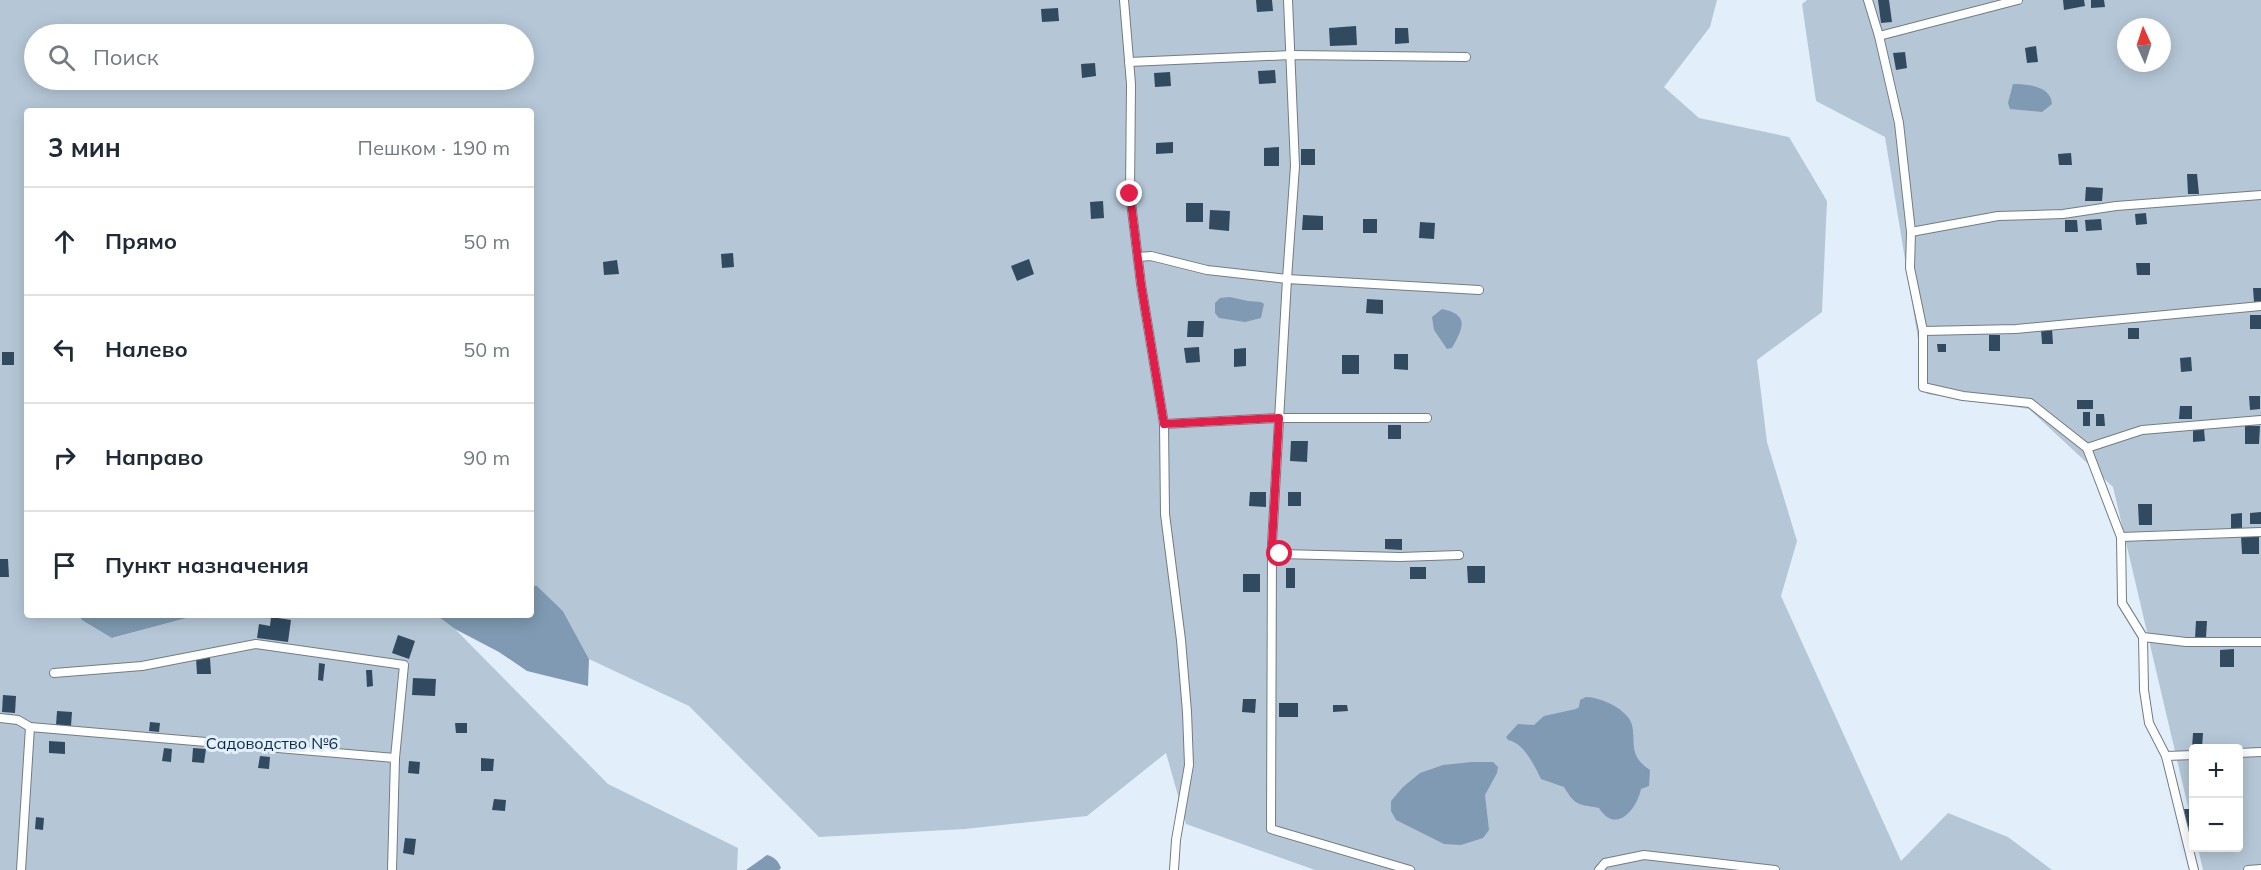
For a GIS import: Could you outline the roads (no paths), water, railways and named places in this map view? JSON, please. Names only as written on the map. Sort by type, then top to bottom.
[{"type":"lane","points":[[1124,0],[1129,62],[1130,194],[1137,257],[1164,424],[1165,514],[1181,640],[1188,722],[1188,765],[1176,840],[1174,870]]},
{"type":"lane","points":[[1288,0],[1295,165],[1272,544],[1270,829],[1410,870]]},
{"type":"lane","points":[[1868,0],[1879,36],[1899,123],[1911,232],[1910,268],[1923,331],[1923,387],[1964,396],[2030,403],[2087,448],[2121,537],[2122,603],[2143,637],[2144,690],[2149,723],[2166,756],[2194,870]]},
{"type":"lane","points":[[1879,36],[2018,0]]},
{"type":"lane","points":[[1129,62],[1291,55],[1466,57]]},
{"type":"lane","points":[[1911,232],[1998,216],[2063,214],[2116,206],[2261,195]]},
{"type":"lane","points":[[1137,257],[1151,256],[1207,270],[1287,279],[1479,290]]},
{"type":"lane","points":[[1923,331],[2016,329],[2261,306]]},
{"type":"lane","points":[[1164,424],[1279,418],[1426,418]]},
{"type":"lane","points":[[2087,448],[2142,430],[2261,420]]},
{"type":"lane","points":[[2121,537],[2261,532]]},
{"type":"lane","points":[[1272,544],[1280,554],[1400,557],[1459,555]]},
{"type":"lane","points":[[2143,637],[2186,642],[2261,642]]},
{"type":"lane","points":[[54,673],[142,666],[256,644],[404,665],[395,758],[392,870]]},
{"type":"lane","points":[[0,718],[18,720],[30,727],[395,758]]},
{"type":"lane","points":[[21,870],[30,727]]},
{"type":"lane","points":[[2243,753],[2261,752]]},
{"type":"lane","points":[[2166,756],[2189,755]]},
{"type":"lane","points":[[1599,870],[1605,863],[1644,855],[1775,870]]},
{"type":"lane","points":[[2248,870],[2261,870]]},
{"type":"park label","name":"Садоводство №6","points":[[272,743]]}]
